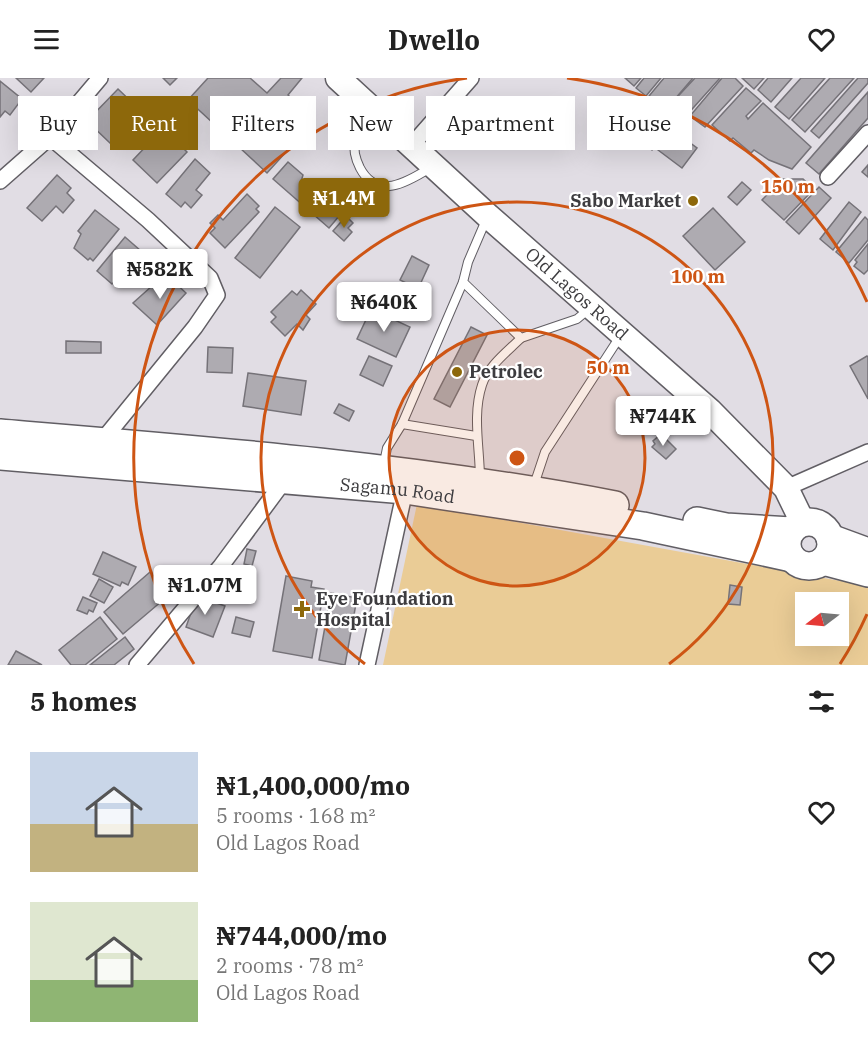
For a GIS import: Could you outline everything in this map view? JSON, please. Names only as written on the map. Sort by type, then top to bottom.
[{"type":"highway","name":"Sagamu Road","points":[[0,433],[383,468],[480,480],[726,526],[797,527]]},
{"type":"highway","name":"Sagamu Road","points":[[0,456],[405,490],[643,526],[792,558]]},
{"type":"highway","points":[[826,549],[811,566],[803,566],[792,558],[787,545],[797,527],[818,524],[826,549],[868,573]]},
{"type":"highway","points":[[826,549],[868,552]]},
{"type":"main road","name":"Old Lagos Road","points":[[338,78],[357,96]]},
{"type":"main road","name":"Old Lagos Road","points":[[414,147],[488,216],[710,411],[786,488],[797,527]]},
{"type":"street","points":[[85,96],[100,78]]},
{"type":"street","points":[[414,143],[471,78]]},
{"type":"street","points":[[828,177],[868,133]]},
{"type":"street","points":[[0,181],[35,150]]},
{"type":"street","points":[[65,150],[148,220],[210,278],[217,295],[195,327],[102,441]]},
{"type":"street","points":[[786,488],[868,452]]},
{"type":"street","points":[[137,665],[221,566],[284,481]]},
{"type":"street","points":[[367,665],[405,490]]},
{"type":"lane","points":[[355,150],[356,161],[364,176],[376,186],[390,188],[409,182],[434,165]]},
{"type":"lane","points":[[383,468],[387,448],[402,424],[463,282],[468,262],[488,216]]},
{"type":"lane","points":[[463,282],[521,339]]},
{"type":"lane","points":[[480,480],[476,436],[482,385],[493,365],[521,339],[577,319],[593,307]]},
{"type":"lane","points":[[533,489],[545,452],[622,333]]},
{"type":"lane","points":[[402,424],[476,436]]},
{"type":"shaded area","points":[[417,504],[868,586],[868,665],[383,665]]},
{"type":"building","points":[[16,78],[44,78],[31,92]]},
{"type":"building","points":[[163,78],[177,78],[170,85]]},
{"type":"building","points":[[208,78],[250,78],[267,93],[281,78],[302,78],[289,96],[210,96],[210,120],[198,109],[198,96],[192,96]]},
{"type":"building","points":[[625,78],[641,78],[634,86]]},
{"type":"building","points":[[644,78],[661,78],[646,96],[636,88]]},
{"type":"building","points":[[664,78],[693,78],[677,96],[649,96]]},
{"type":"building","points":[[695,78],[720,78],[692,109],[692,96],[678,96]]},
{"type":"building","points":[[722,78],[735,78],[743,86],[705,127],[692,117],[692,114]]},
{"type":"building","points":[[742,78],[764,78],[754,89]]},
{"type":"building","points":[[768,78],[792,78],[771,102],[758,90]]},
{"type":"building","points":[[801,78],[825,78],[789,119],[775,107]]},
{"type":"building","points":[[830,78],[854,78],[805,132],[792,120]]},
{"type":"building","points":[[858,78],[868,78],[868,83],[819,138],[811,131]]},
{"type":"building","points":[[0,81],[18,96],[18,104],[10,115],[5,111],[0,117]]},
{"type":"building","points":[[746,88],[761,101],[746,116],[748,119],[763,103],[811,147],[792,169],[769,160],[754,150],[751,153],[733,138],[730,141],[712,125]]},
{"type":"building","points":[[118,89],[125,96],[111,96]]},
{"type":"building","points":[[868,92],[868,118],[819,174],[806,163]]},
{"type":"building","points":[[110,97],[110,143],[98,132],[98,110]]},
{"type":"building","points":[[692,144],[697,148],[682,168],[658,150],[692,150]]},
{"type":"building","points":[[142,150],[185,150],[187,152],[157,183],[133,160]]},
{"type":"building","points":[[242,150],[288,150],[267,173]]},
{"type":"building","points":[[195,159],[210,173],[196,190],[202,195],[191,208],[185,202],[181,207],[166,194]]},
{"type":"building","points":[[288,162],[303,175],[300,185],[305,190],[307,187],[319,198],[322,194],[339,209],[337,212],[340,215],[329,228],[273,179]]},
{"type":"building","points":[[868,165],[868,177],[862,172]]},
{"type":"building","points":[[57,175],[71,188],[67,193],[74,200],[63,213],[56,206],[42,221],[27,208]]},
{"type":"building","points":[[782,179],[803,179],[814,189],[784,220],[762,200]]},
{"type":"building","points":[[742,182],[751,190],[737,205],[728,197]]},
{"type":"building","points":[[819,187],[831,198],[799,234],[786,222]]},
{"type":"building","points":[[247,194],[259,206],[256,209],[259,212],[225,248],[210,233],[215,228],[210,223],[218,215],[223,220]]},
{"type":"building","points":[[849,202],[861,212],[833,250],[820,239]]},
{"type":"building","points":[[275,207],[300,227],[260,278],[235,258]]},
{"type":"building","points":[[713,208],[745,242],[715,270],[683,236]]},
{"type":"building","points":[[95,210],[119,229],[93,261],[90,258],[88,260],[74,248],[81,234],[78,231]]},
{"type":"building","points":[[346,216],[353,223],[348,228],[352,232],[344,241],[333,231]]},
{"type":"building","points":[[865,217],[868,220],[868,240],[849,263],[836,252]]},
{"type":"building","points":[[125,237],[141,251],[136,256],[144,262],[133,274],[126,268],[112,284],[97,271]]},
{"type":"building","points":[[868,244],[868,270],[864,274],[854,266],[857,262],[855,260]]},
{"type":"building","points":[[412,256],[429,265],[418,289],[400,280]]},
{"type":"building","points":[[162,277],[167,282],[170,278],[186,293],[157,325],[133,303]]},
{"type":"building","points":[[301,290],[316,304],[306,315],[310,319],[303,330],[297,324],[285,336],[271,322],[276,317],[271,312],[292,291],[297,295]]},
{"type":"building","points":[[371,309],[410,327],[396,357],[357,339]]},
{"type":"building","points":[[471,327],[487,335],[450,407],[434,399]]},
{"type":"building","points":[[66,341],[101,342],[101,353],[66,353]]},
{"type":"building","points":[[208,347],[233,348],[232,373],[207,372]]},
{"type":"building","points":[[369,356],[392,366],[383,386],[360,375]]},
{"type":"building","points":[[868,357],[868,399],[850,366]]},
{"type":"building","points":[[248,373],[306,381],[301,415],[243,406]]},
{"type":"building","points":[[339,404],[354,411],[349,421],[334,413]]},
{"type":"building","points":[[661,434],[676,449],[666,459],[652,447],[655,444],[653,441]]},
{"type":"building","points":[[247,549],[256,551],[252,566],[244,564]]},
{"type":"building","points":[[103,552],[136,567],[128,585],[122,582],[120,586],[93,574]]},
{"type":"building","points":[[150,572],[169,595],[123,634],[104,612]]},
{"type":"building","points":[[286,576],[312,581],[311,587],[324,589],[312,658],[273,651]]},
{"type":"building","points":[[99,579],[113,587],[104,603],[90,596]]},
{"type":"building","points":[[730,585],[742,587],[740,605],[728,604]]},
{"type":"building","points":[[331,593],[357,598],[345,665],[319,660]]},
{"type":"building","points":[[197,596],[225,606],[213,637],[186,627]]},
{"type":"building","points":[[83,597],[97,603],[93,612],[89,610],[87,614],[77,610]]},
{"type":"building","points":[[100,617],[117,639],[85,665],[71,665],[59,650]]},
{"type":"building","points":[[236,617],[254,622],[250,637],[232,633]]},
{"type":"building","points":[[125,637],[134,649],[114,665],[90,665]]},
{"type":"building","points":[[16,651],[42,665],[8,665]]},
{"type":"place","name":"Sabo Market","points":[[693,201]]},
{"type":"place","name":"Petrolec","points":[[457,372]]},
{"type":"place","name":"Eye Foundation Hospital","points":[[302,609]]}]
